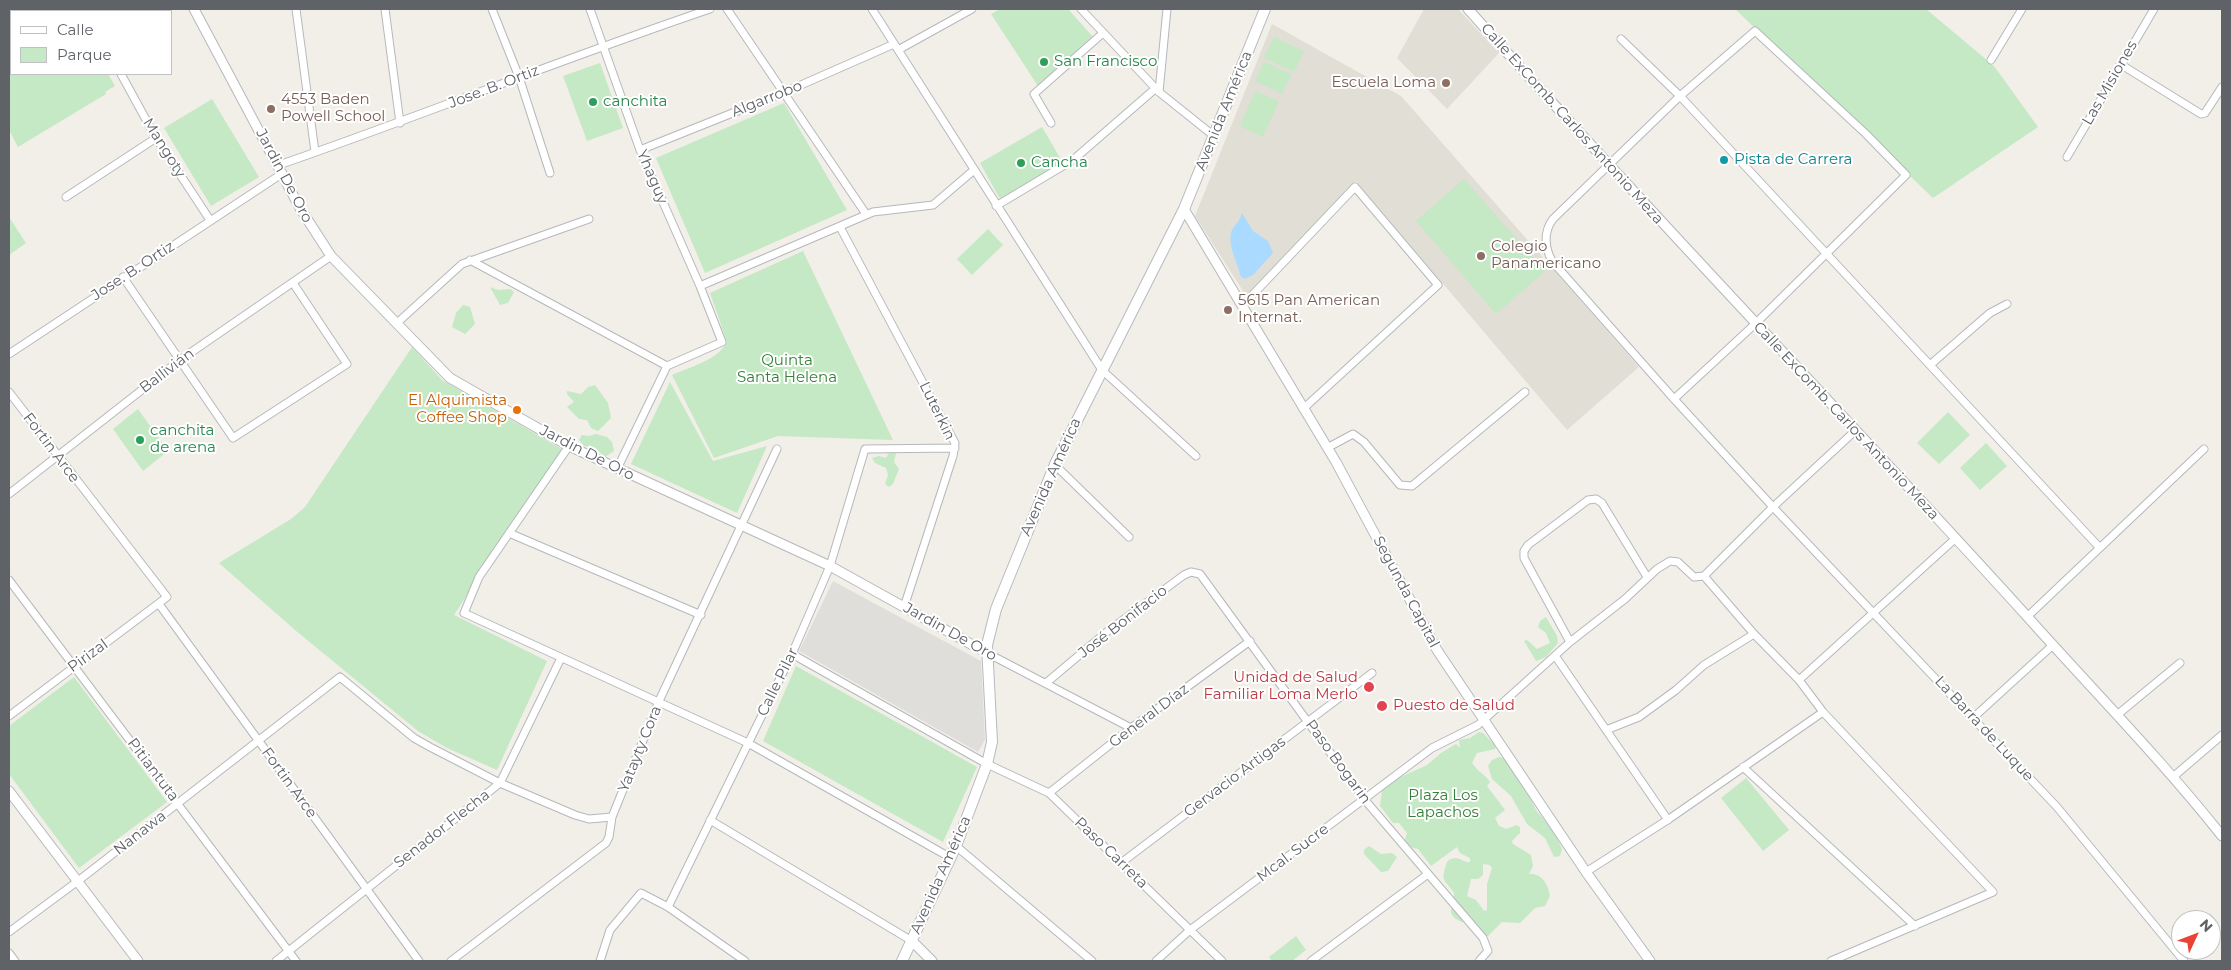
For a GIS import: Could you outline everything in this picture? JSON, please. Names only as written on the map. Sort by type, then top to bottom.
[{"type":"main road","name":"Avenida América","points":[[902,961],[956,846],[987,764],[992,742],[987,653],[988,636],[996,609],[1055,465],[1184,209],[1265,9]]},
{"type":"street","name":"Jardin De Oro","points":[[194,9],[281,169],[300,208],[331,256],[450,378],[569,446],[830,566],[987,653],[1131,728]]},
{"type":"street","points":[[296,9],[315,152]]},
{"type":"street","points":[[385,9],[400,123]]},
{"type":"street","points":[[492,9],[520,77],[550,173]]},
{"type":"street","name":"Yhaguy","points":[[590,9],[640,150],[700,286],[722,342],[667,366]]},
{"type":"street","name":"Jose. B. Ortiz","points":[[9,354],[210,220],[281,169],[315,152],[400,123],[604,44],[710,9]]},
{"type":"street","points":[[727,9],[866,214]]},
{"type":"street","points":[[872,9],[1102,370],[1196,456]]},
{"type":"street","name":"Algarrobo","points":[[640,150],[896,47],[972,9]]},
{"type":"street","points":[[1081,9],[1157,90],[1214,136]]},
{"type":"street","points":[[996,206],[1073,160],[1157,90],[1167,9]]},
{"type":"street","name":"Calle ExComb. Carlos Antonio Meza","points":[[1468,9],[1608,166],[1956,538],[2173,777],[2222,836]]},
{"type":"street","points":[[1991,60],[2022,9]]},
{"type":"street","name":"Las Misiones","points":[[2067,157],[2154,9]]},
{"type":"street","name":"La Barra de Luque","points":[[1825,255],[1906,175],[1866,134],[1755,30],[1680,96],[1550,223],[1546,236],[1548,253],[1552,261],[1674,399],[2057,807],[2184,961]]},
{"type":"street","points":[[1051,123],[1034,94],[1103,33]]},
{"type":"street","points":[[1621,39],[1680,96],[1825,255],[2099,547]]},
{"type":"street","points":[[2120,64],[2201,114],[2205,113],[2222,88]]},
{"type":"street","name":"Mangoty","points":[[122,75],[156,138],[210,220]]},
{"type":"street","points":[[66,197],[156,138]]},
{"type":"street","points":[[700,286],[840,227],[866,214],[933,205],[974,170]]},
{"type":"street","points":[[1242,306],[1356,187],[1438,285],[1303,409]]},
{"type":"street","name":"Segunda Capital","points":[[1184,209],[1327,448],[1437,650],[1586,872],[1650,961]]},
{"type":"street","points":[[397,323],[462,264],[589,219]]},
{"type":"street","name":"Luterkin","points":[[840,227],[950,431],[955,448],[904,607]]},
{"type":"street","points":[[1674,399],[1755,324],[1825,255]]},
{"type":"street","name":"Ballivián","points":[[9,494],[180,360],[331,256]]},
{"type":"street","points":[[470,260],[667,366],[618,469]]},
{"type":"street","points":[[123,277],[233,438],[347,364],[292,283]]},
{"type":"street","points":[[1930,365],[1990,313],[2007,304]]},
{"type":"street","name":"Fortin Arce","points":[[9,392],[56,456],[167,597]]},
{"type":"street","points":[[1327,448],[1353,434],[1364,442],[1400,485],[1412,486],[1525,392]]},
{"type":"street","points":[[1831,961],[1994,892],[1823,712],[1799,680],[1754,634],[1704,576],[1773,506],[1856,430]]},
{"type":"street","points":[[569,446],[479,576],[464,613],[748,743],[950,858]]},
{"type":"street","name":"Calle Pilar","points":[[668,907],[792,654],[830,566],[865,449],[955,448]]},
{"type":"street","name":"Yatayty Cora","points":[[451,961],[600,849],[609,837],[612,817],[659,701],[701,615],[777,449]]},
{"type":"street","points":[[2027,617],[2099,547],[2204,450]]},
{"type":"street","points":[[1055,465],[1129,537]]},
{"type":"street","points":[[1570,642],[1524,558],[1524,551],[1528,545],[1588,500],[1596,500],[1602,503],[1647,577]]},
{"type":"street","points":[[509,533],[701,615]]},
{"type":"street","points":[[1799,680],[1956,538]]},
{"type":"street","name":"Mcal. Sucre","points":[[1156,961],[1190,930],[1432,748],[1484,720],[1556,657],[1570,642],[1619,604],[1647,577],[1670,561],[1678,562],[1694,577],[1704,576]]},
{"type":"street","name":"José Bonifacio","points":[[1046,684],[1108,631],[1184,575],[1196,572],[1204,578]]},
{"type":"street","name":"Paso Bogarin","points":[[1204,578],[1364,799],[1483,938],[1488,951],[1479,961]]},
{"type":"street","name":"Pitiantuta","points":[[9,580],[296,961]]},
{"type":"street","name":"Pirizal","points":[[9,716],[167,597]]},
{"type":"street","name":"Fortin Arce","points":[[159,604],[419,961]]},
{"type":"street","points":[[1606,730],[1639,717],[1676,690],[1704,665],[1754,634]]},
{"type":"street","name":"General Díaz","points":[[1049,793],[1131,728],[1250,641]]},
{"type":"street","points":[[1974,717],[2053,645]]},
{"type":"street","name":"Paso Carreta","points":[[792,654],[987,764],[1049,793],[1222,961]]},
{"type":"street","points":[[1556,657],[1668,820]]},
{"type":"street","name":"Senador Flecha","points":[[276,961],[500,783],[561,658]]},
{"type":"street","points":[[2117,715],[2180,662]]},
{"type":"street","name":"Gervacio Artigas","points":[[1121,863],[1372,673]]},
{"type":"street","name":"Nanawa","points":[[9,932],[78,881],[340,678],[414,738],[500,783]]},
{"type":"street","points":[[1586,872],[1668,820],[1823,712]]},
{"type":"street","points":[[2173,777],[2222,735]]},
{"type":"street","points":[[1743,767],[1915,926]]},
{"type":"street","points":[[500,783],[575,815],[589,819],[612,817]]},
{"type":"street","points":[[9,791],[138,961]]},
{"type":"street","points":[[710,820],[912,941],[932,961]]},
{"type":"street","points":[[956,846],[1092,961]]},
{"type":"street","points":[[1311,961],[1428,874]]},
{"type":"street","points":[[600,961],[610,930],[641,893],[668,907],[745,961]]},
{"type":"street","points":[[9,953],[15,961]]},
{"type":"shaded area","name":"Escuela Loma","points":[[1424,9],[1458,9],[1499,53],[1447,109],[1397,58]]},
{"type":"shaded area","name":"Colegio Panamericano","points":[[1272,24],[1401,96],[1639,367],[1567,430],[1356,181],[1247,297],[1195,216]]},
{"type":"shaded area","points":[[833,581],[981,661],[985,740],[978,752],[799,651]]},
{"type":"green space","points":[[9,9],[73,9],[10,10],[10,75],[109,75],[115,86],[105,92],[106,94],[18,147],[9,130]]},
{"type":"green space","name":"San Francisco","points":[[1000,9],[1068,9],[1094,38],[1038,86],[991,14]]},
{"type":"green space","points":[[1735,9],[1926,9],[1994,66],[2038,127],[1933,198]]},
{"type":"green space","points":[[1274,37],[1304,51],[1294,72],[1264,58]]},
{"type":"green space","points":[[1264,62],[1291,74],[1282,94],[1255,81]]},
{"type":"green space","name":"canchita","points":[[600,63],[623,128],[587,141],[563,76]]},
{"type":"green space","points":[[1255,91],[1279,101],[1263,137],[1240,126]]},
{"type":"green space","points":[[212,99],[259,177],[211,206],[164,128]]},
{"type":"green space","points":[[784,103],[847,210],[705,273],[656,158]]},
{"type":"green space","name":"Cancha","points":[[1042,127],[1063,163],[1000,199],[980,163]]},
{"type":"green space","points":[[1464,179],[1545,271],[1496,314],[1416,221]]},
{"type":"green space","points":[[9,217],[26,243],[9,255]]},
{"type":"green space","points":[[988,229],[1003,245],[972,275],[957,259]]},
{"type":"green space","name":"Quinta Santa Helena","points":[[803,251],[893,440],[778,436],[714,458],[672,375],[695,366],[717,354],[727,342],[710,293]]},
{"type":"green space","points":[[490,287],[498,290],[510,289],[514,292],[508,303],[500,305]]},
{"type":"green space","points":[[463,305],[470,307],[475,324],[465,334],[452,327],[456,313]]},
{"type":"green space","points":[[412,347],[442,380],[562,449],[454,615],[547,661],[497,770],[447,748],[418,731],[295,630],[219,563],[291,519],[305,507]]},
{"type":"green space","points":[[670,382],[713,461],[767,446],[737,513],[631,464]]},
{"type":"green space","points":[[595,385],[608,403],[611,418],[598,431],[591,428],[587,420],[579,419],[567,407],[574,402],[567,394],[567,391],[581,394],[588,387]]},
{"type":"green space","name":"canchita de arena","points":[[138,409],[168,451],[143,471],[113,429]]},
{"type":"green space","points":[[1948,412],[1970,435],[1939,464],[1917,443]]},
{"type":"green space","points":[[596,434],[607,437],[612,442],[614,451],[605,457],[595,448],[584,446],[579,440],[582,435]]},
{"type":"green space","points":[[1986,443],[2007,466],[1980,490],[1960,468]]},
{"type":"green space","points":[[890,451],[896,453],[894,462],[899,469],[893,484],[889,487],[885,484],[888,475],[886,468],[875,463],[872,458],[879,456],[886,458]]},
{"type":"green space","points":[[1546,617],[1557,636],[1558,643],[1546,657],[1536,661],[1524,641],[1527,640],[1537,649],[1550,643],[1546,633],[1538,627],[1540,621]]},
{"type":"green space","points":[[796,666],[977,767],[943,842],[763,741]]},
{"type":"green space","points":[[74,677],[167,802],[79,868],[9,774],[9,726]]},
{"type":"green space","name":"Plaza Los Lapachos","points":[[1479,732],[1483,733],[1496,746],[1495,749],[1477,753],[1472,763],[1490,782],[1487,786],[1505,810],[1495,818],[1499,826],[1506,829],[1517,825],[1520,827],[1520,833],[1512,841],[1513,844],[1531,855],[1533,866],[1529,874],[1537,875],[1544,880],[1550,896],[1545,906],[1535,908],[1520,923],[1502,922],[1488,936],[1484,936],[1469,920],[1462,922],[1451,913],[1454,893],[1444,878],[1446,864],[1455,858],[1470,862],[1470,858],[1460,853],[1457,847],[1431,866],[1418,849],[1410,847],[1404,842],[1407,833],[1399,823],[1393,823],[1380,806],[1382,791],[1392,781],[1427,765],[1441,753],[1456,744],[1460,748],[1459,740],[1470,738]],"holes":[[[1483,864],[1490,865],[1492,868],[1487,884],[1487,910],[1484,911],[1476,900],[1467,896],[1471,879],[1478,879],[1483,875]]]},
{"type":"green space","points":[[1499,757],[1504,758],[1524,786],[1536,810],[1554,832],[1562,849],[1560,856],[1554,857],[1545,838],[1527,824],[1511,796],[1492,779],[1488,766],[1492,760]]},
{"type":"green space","points":[[1746,778],[1789,830],[1763,851],[1721,798]]},
{"type":"green space","points":[[1369,846],[1381,854],[1392,853],[1397,857],[1388,871],[1381,872],[1364,854],[1364,850]]},
{"type":"green space","points":[[1296,936],[1306,950],[1292,961],[1272,961],[1269,957]]},
{"type":"water","points":[[1242,213],[1253,231],[1268,241],[1273,253],[1253,275],[1245,279],[1241,277],[1230,241],[1232,230]]},
{"type":"place","name":"San Francisco","points":[[1044,62]]},
{"type":"place","name":"Escuela Loma","points":[[1446,83]]},
{"type":"place","name":"canchita","points":[[593,102]]},
{"type":"place","name":"4553 Baden Powell School","points":[[271,109]]},
{"type":"place","name":"Pista de Carrera","points":[[1724,160]]},
{"type":"place","name":"Cancha","points":[[1021,163]]},
{"type":"place","name":"Colegio Panamericano","points":[[1481,256]]},
{"type":"place","name":"5615 Pan American Internat.","points":[[1228,310]]},
{"type":"place","name":"El Alquimista Coffee Shop","points":[[517,410]]},
{"type":"place","name":"canchita de arena","points":[[140,440]]},
{"type":"place","name":"Unidad de Salud Familiar Loma Merlo","points":[[1369,687]]},
{"type":"place","name":"Puesto de Salud","points":[[1382,706]]}]
